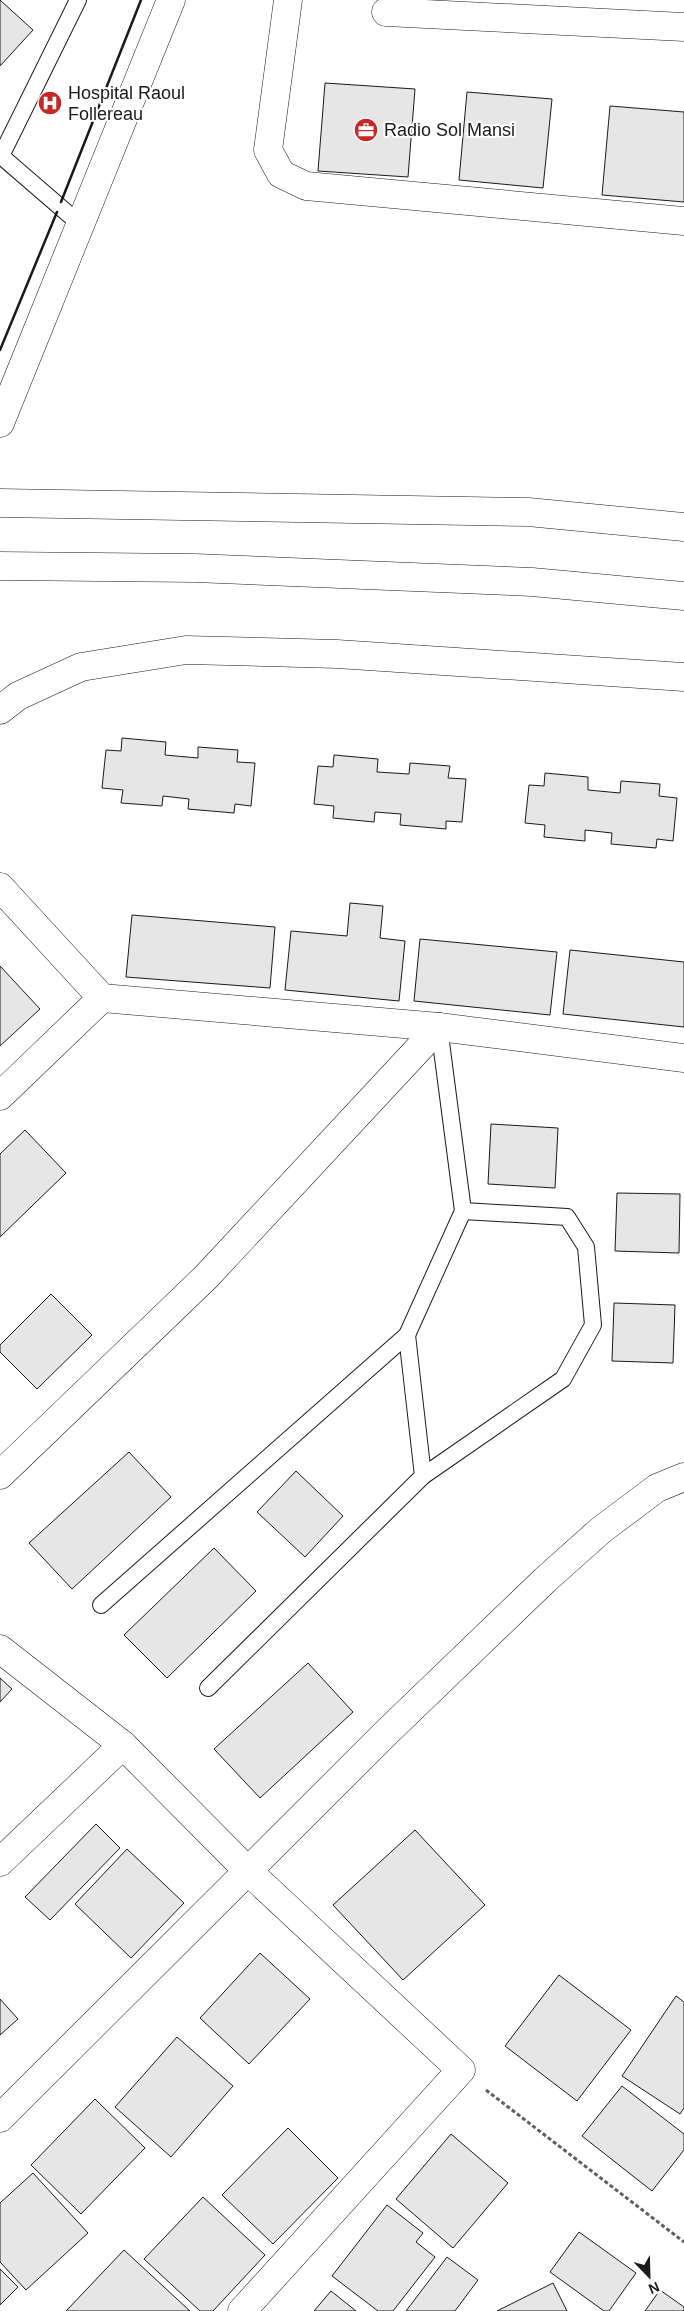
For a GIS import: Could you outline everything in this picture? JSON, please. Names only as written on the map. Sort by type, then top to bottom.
[{"type":"street","points":[[0,423],[171,0]]},
{"type":"street","points":[[288,0],[268,150],[281,174],[306,186],[684,221]]},
{"type":"street","points":[[386,12],[684,27]]},
{"type":"street","points":[[0,504],[528,512],[684,527]]},
{"type":"street","points":[[0,566],[195,568],[532,582],[684,596]]},
{"type":"street","points":[[0,710],[18,696],[81,667],[186,650],[337,654],[684,677]]},
{"type":"street","points":[[0,887],[102,998],[439,1027],[684,1058]]},
{"type":"street","points":[[0,1096],[102,998]]},
{"type":"street","points":[[0,1475],[206,1277],[439,1027]]},
{"type":"street","points":[[0,2118],[388,1731],[545,1580],[601,1530],[657,1488],[684,1476]]},
{"type":"street","points":[[0,1649],[123,1745],[248,1871],[461,2070],[242,2311]]},
{"type":"street","points":[[0,1862],[123,1745]]},
{"type":"lane","points":[[78,0],[0,155],[81,225]]},
{"type":"lane","points":[[101,1605],[407,1335],[463,1211],[439,1027]]},
{"type":"lane","points":[[208,1688],[423,1476],[563,1379],[593,1325],[586,1247],[567,1217],[463,1211]]},
{"type":"lane","points":[[407,1335],[423,1476]]},
{"type":"path","points":[[461,2070],[684,2242]]},
{"type":"building","points":[[0,0],[33,30],[0,66]]},
{"type":"building","name":"Radio Sol Mansi","points":[[325,83],[415,89],[408,177],[318,171]]},
{"type":"building","points":[[467,92],[552,99],[543,188],[459,180]]},
{"type":"building","points":[[610,106],[684,112],[684,202],[602,195]]},
{"type":"building","points":[[122,738],[166,742],[165,755],[198,758],[198,747],[238,750],[237,762],[255,763],[251,806],[235,804],[234,813],[188,809],[189,799],[163,796],[162,806],[121,803],[123,790],[102,788],[106,750],[121,751]]},
{"type":"building","points":[[334,755],[378,759],[377,772],[409,774],[410,763],[450,766],[448,778],[466,779],[462,822],[446,821],[446,829],[400,825],[401,814],[375,812],[374,822],[333,818],[334,806],[314,804],[318,766],[333,767]]},
{"type":"building","points":[[545,773],[588,777],[588,790],[620,793],[621,781],[660,784],[659,796],[677,798],[673,841],[657,839],[656,848],[611,844],[612,833],[585,830],[585,841],[544,837],[545,825],[525,823],[529,785],[544,786]]},
{"type":"building","points":[[350,903],[383,906],[380,938],[405,941],[399,1001],[285,990],[291,931],[347,936]]},
{"type":"building","points":[[132,915],[275,927],[270,988],[126,977]]},
{"type":"building","points":[[420,939],[557,952],[550,1015],[414,1001]]},
{"type":"building","points":[[570,950],[684,962],[684,1027],[563,1014]]},
{"type":"building","points":[[0,966],[40,1009],[0,1046]]},
{"type":"building","points":[[491,1124],[558,1128],[555,1188],[488,1184]]},
{"type":"building","points":[[25,1130],[66,1173],[0,1237],[0,1154]]},
{"type":"building","points":[[617,1193],[680,1194],[679,1253],[615,1251]]},
{"type":"building","points":[[51,1294],[92,1335],[37,1389],[0,1352],[0,1345]]},
{"type":"building","points":[[614,1303],[675,1305],[673,1363],[612,1361]]},
{"type":"building","points":[[129,1452],[171,1497],[72,1589],[29,1543]]},
{"type":"building","points":[[296,1471],[343,1516],[305,1557],[257,1512]]},
{"type":"building","points":[[214,1548],[256,1591],[167,1678],[124,1635]]},
{"type":"building","points":[[308,1663],[353,1712],[260,1798],[214,1749]]},
{"type":"building","points":[[0,1678],[12,1689],[0,1702]]},
{"type":"building","points":[[96,1824],[120,1848],[50,1920],[25,1897]]},
{"type":"building","points":[[415,1830],[485,1905],[403,1980],[333,1905]]},
{"type":"building","points":[[127,1849],[184,1903],[131,1958],[75,1904]]},
{"type":"building","points":[[260,1953],[310,1999],[249,2064],[200,2018]]},
{"type":"building","points":[[559,1975],[631,2030],[577,2101],[505,2046]]},
{"type":"building","points":[[676,1996],[684,2002],[684,2108],[680,2114],[622,2076]]},
{"type":"building","points":[[0,1999],[18,2019],[0,2035]]},
{"type":"building","points":[[177,2037],[233,2086],[171,2157],[115,2107]]},
{"type":"building","points":[[622,2086],[684,2134],[684,2150],[652,2191],[582,2136]]},
{"type":"building","points":[[95,2099],[145,2148],[81,2214],[31,2165]]},
{"type":"building","points":[[288,2128],[338,2178],[273,2244],[222,2195]]},
{"type":"building","points":[[451,2134],[508,2183],[453,2248],[396,2199]]},
{"type":"building","points":[[33,2173],[88,2233],[26,2290],[0,2262],[0,2203]]},
{"type":"building","points":[[203,2197],[265,2255],[213,2311],[200,2311],[144,2259]]},
{"type":"building","points":[[387,2205],[423,2233],[416,2242],[435,2257],[393,2311],[378,2311],[332,2276]]},
{"type":"building","points":[[579,2232],[636,2273],[609,2311],[604,2311],[550,2272]]},
{"type":"building","points":[[124,2250],[190,2311],[66,2311]]},
{"type":"building","points":[[447,2257],[478,2280],[455,2311],[406,2311]]},
{"type":"building","points":[[0,2269],[18,2287],[0,2305]]},
{"type":"building","points":[[553,2283],[567,2311],[497,2311]]},
{"type":"building","points":[[660,2290],[684,2307],[684,2311],[645,2311]]},
{"type":"building","points":[[331,2291],[356,2311],[314,2311]]},
{"type":"wall","points":[[61,202],[141,0]]},
{"type":"wall","points":[[0,350],[57,212]]},
{"type":"place","name":"Hospital Raoul Follereau","points":[[50,103]]},
{"type":"place","name":"Radio Sol Mansi","points":[[366,130]]}]
